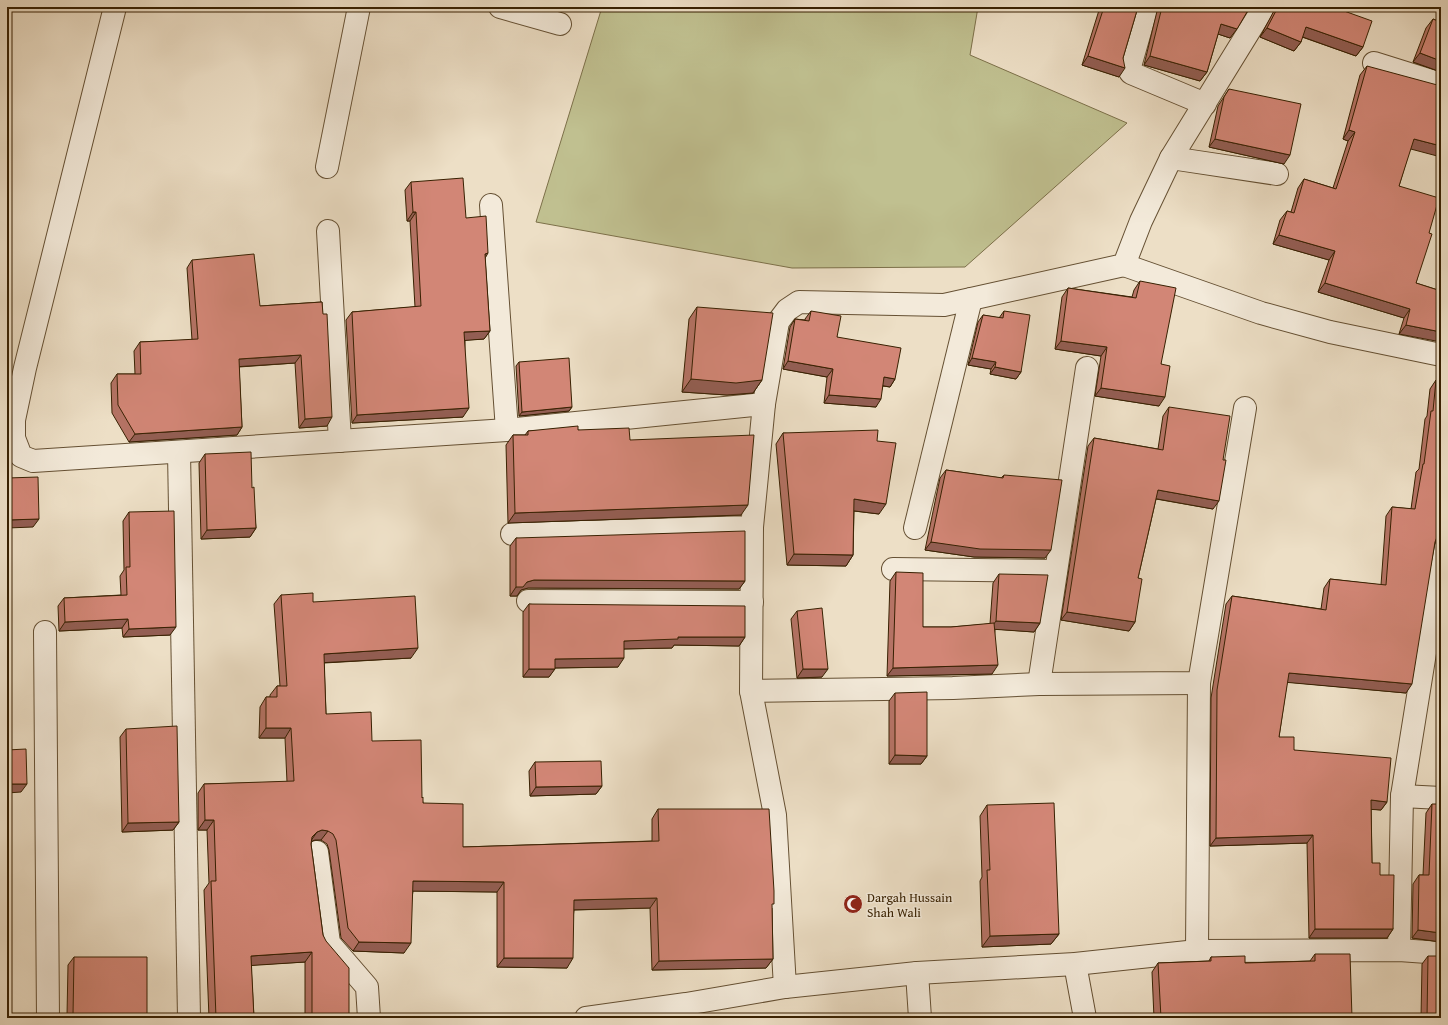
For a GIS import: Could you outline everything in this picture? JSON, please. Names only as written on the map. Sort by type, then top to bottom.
[{"type":"street","points":[[115,7],[16,367],[14,438],[21,456],[33,461],[507,430],[764,404]]},
{"type":"street","points":[[327,167],[359,7]]},
{"type":"street","points":[[500,7],[560,24]]},
{"type":"street","points":[[1147,7],[1129,70],[1131,73],[1205,104]]},
{"type":"street","points":[[1124,265],[1141,222],[1171,158],[1264,7]]},
{"type":"street","points":[[1374,63],[1441,84]]},
{"type":"street","points":[[1171,158],[1277,174]]},
{"type":"street","points":[[492,205],[507,430]]},
{"type":"street","points":[[328,231],[340,441]]},
{"type":"street","points":[[785,987],[775,815],[751,692],[752,527],[764,404],[778,322],[787,310],[799,302],[944,305],[1124,265],[1261,313],[1330,332],[1441,355]]},
{"type":"street","points":[[915,528],[971,299]]},
{"type":"street","points":[[1039,684],[1088,368]]},
{"type":"street","points":[[1197,951],[1199,683],[1245,408]]},
{"type":"street","points":[[179,452],[189,1018]]},
{"type":"street","points":[[512,534],[752,527]]},
{"type":"street","points":[[1399,950],[1402,796],[1441,553]]},
{"type":"street","points":[[893,569],[1056,572]]},
{"type":"street","points":[[528,601],[752,602]]},
{"type":"street","points":[[45,632],[48,1018]]},
{"type":"street","points":[[751,692],[953,688],[1039,684],[1199,683]]},
{"type":"street","points":[[1402,796],[1441,798]]},
{"type":"street","points":[[317,852],[329,943],[367,987],[368,1018]]},
{"type":"street","points":[[586,1018],[686,1004],[785,987],[917,973],[1075,964],[1197,951],[1399,950],[1441,954]]},
{"type":"street","points":[[1075,964],[1085,1018]]},
{"type":"street","points":[[917,973],[920,1018]]},
{"type":"green space","points":[[602,7],[978,7],[970,55],[1127,123],[965,267],[792,268],[536,222]]},
{"type":"building","points":[[1104,7],[1138,7],[1123,58],[1125,68],[1088,56]]},
{"type":"building","points":[[1162,7],[1250,7],[1237,29],[1221,24],[1207,72],[1150,56]]},
{"type":"building","points":[[1278,7],[1333,7],[1372,21],[1363,47],[1306,27],[1301,42],[1267,28]]},
{"type":"building","points":[[1433,19],[1440,22],[1441,21],[1441,61],[1420,53]]},
{"type":"building","points":[[1367,66],[1441,86],[1441,146],[1414,139],[1399,186],[1439,198],[1429,233],[1432,234],[1416,283],[1441,291],[1441,332],[1406,325],[1410,309],[1325,283],[1335,251],[1279,235],[1287,211],[1294,213],[1304,179],[1336,189],[1355,132],[1349,130]]},
{"type":"building","points":[[1229,89],[1301,104],[1290,155],[1215,139],[1224,97]]},
{"type":"building","points":[[463,178],[466,218],[486,216],[488,253],[485,254],[490,331],[464,332],[469,408],[357,415],[352,312],[421,306],[416,212],[413,212],[411,182]]},
{"type":"building","points":[[254,254],[260,306],[322,302],[323,314],[327,314],[332,417],[305,419],[301,355],[239,359],[242,427],[135,434],[118,405],[117,374],[141,374],[140,342],[198,339],[192,260]]},
{"type":"building","points":[[1140,281],[1176,288],[1161,364],[1170,366],[1165,397],[1101,388],[1107,347],[1061,341],[1068,288],[1136,298]]},
{"type":"building","points":[[697,307],[773,313],[762,380],[736,383],[691,379]]},
{"type":"building","points":[[811,311],[841,316],[837,337],[901,348],[895,379],[884,377],[881,399],[829,395],[833,369],[788,361],[795,319],[809,321]]},
{"type":"building","points":[[1004,311],[1030,315],[1021,372],[995,367],[996,362],[972,358],[983,315],[1003,318]]},
{"type":"building","points":[[569,358],[572,407],[522,412],[519,362]]},
{"type":"building","points":[[1436,380],[1441,381],[1441,534],[1437,537],[1435,542],[1412,684],[1289,673],[1279,737],[1294,737],[1294,750],[1391,758],[1387,802],[1371,800],[1372,863],[1380,863],[1380,875],[1394,875],[1393,929],[1315,929],[1313,835],[1216,838],[1217,690],[1232,596],[1326,610],[1330,579],[1386,585],[1392,507],[1415,509],[1424,464],[1431,411],[1433,411]]},
{"type":"building","points":[[1169,407],[1230,416],[1223,460],[1226,460],[1219,501],[1158,490],[1138,578],[1142,579],[1135,622],[1067,612],[1094,438],[1163,450]]},
{"type":"building","points":[[578,426],[578,430],[629,428],[630,440],[754,435],[748,505],[515,513],[513,435],[528,435],[528,431]]},
{"type":"building","points":[[878,430],[877,441],[896,443],[886,504],[854,499],[853,555],[794,554],[783,433]]},
{"type":"building","points":[[251,452],[252,488],[254,487],[256,528],[207,530],[205,454]]},
{"type":"building","points":[[946,470],[1003,478],[1004,475],[1062,480],[1051,550],[980,549],[931,542]]},
{"type":"building","points":[[38,477],[39,519],[7,520],[7,478]]},
{"type":"building","points":[[174,511],[176,627],[129,629],[128,619],[65,622],[64,598],[127,595],[126,567],[130,567],[129,512]]},
{"type":"building","points":[[745,531],[745,581],[534,580],[527,582],[523,587],[516,587],[516,538]]},
{"type":"building","points":[[896,572],[923,573],[923,627],[951,627],[994,623],[998,665],[893,668]]},
{"type":"building","points":[[999,574],[1048,575],[1040,623],[996,621]]},
{"type":"building","points":[[313,593],[313,602],[415,596],[418,648],[324,654],[326,714],[371,712],[372,741],[421,740],[423,803],[463,804],[463,847],[659,841],[658,809],[769,809],[774,891],[774,904],[772,904],[773,959],[659,961],[657,898],[574,900],[573,958],[504,958],[504,882],[413,881],[411,943],[359,942],[348,928],[336,840],[333,834],[322,830],[317,832],[312,837],[311,844],[323,935],[326,941],[349,968],[349,1018],[312,1018],[312,952],[251,956],[254,1018],[216,1018],[211,881],[216,881],[214,820],[205,820],[204,784],[294,781],[291,728],[266,728],[266,697],[277,697],[277,686],[287,686],[281,595]]},
{"type":"building","points":[[529,604],[745,606],[745,637],[678,637],[678,639],[624,641],[624,658],[555,659],[555,669],[529,669]]},
{"type":"building","points":[[822,608],[828,669],[803,669],[797,611]]},
{"type":"building","points":[[927,692],[927,756],[895,755],[895,693]]},
{"type":"building","points":[[177,726],[179,822],[128,823],[126,729]]},
{"type":"building","points":[[26,749],[27,784],[7,784],[7,750]]},
{"type":"building","points":[[601,761],[602,786],[536,787],[535,762]]},
{"type":"building","points":[[1054,803],[1059,934],[990,936],[987,870],[990,870],[987,805]]},
{"type":"building","points":[[1432,804],[1441,804],[1441,933],[1418,930],[1419,875],[1429,875]]},
{"type":"building","points":[[1315,954],[1350,954],[1352,1018],[1161,1018],[1158,963],[1211,961],[1211,957],[1245,956],[1245,963],[1315,961]]},
{"type":"building","points":[[1428,956],[1441,956],[1441,1018],[1427,1018]]},
{"type":"building","points":[[74,957],[147,957],[147,1018],[62,1018],[65,1015],[73,1015]]},
{"type":"building","points":[[7,1016],[43,1016],[45,1018],[7,1018]]},
{"type":"place","name":"Dargah Hussain Shah Wali","points":[[853,904]]}]
